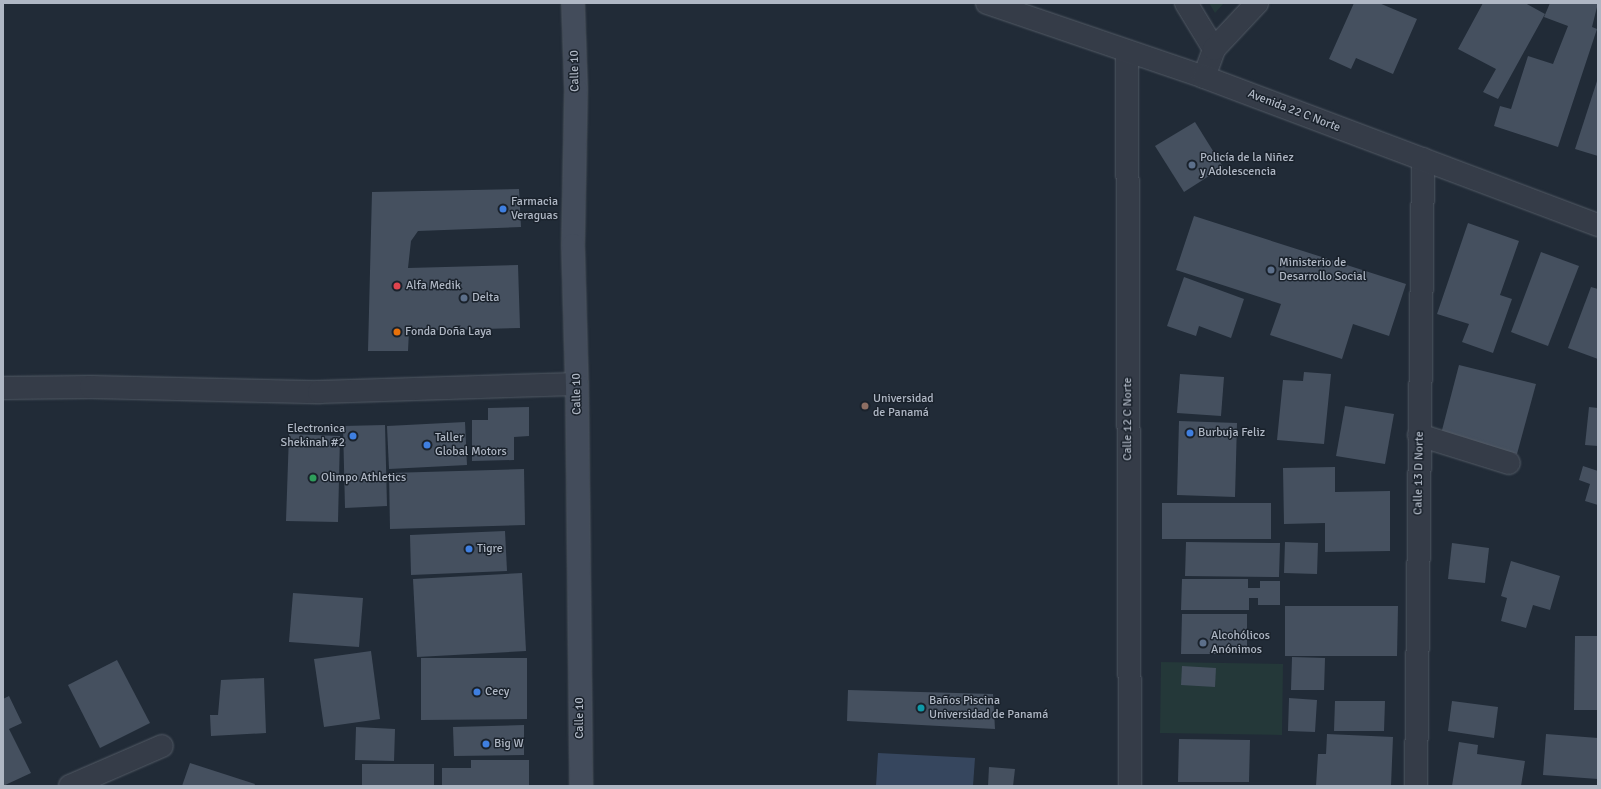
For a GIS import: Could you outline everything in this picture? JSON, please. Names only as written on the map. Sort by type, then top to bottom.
[{"type":"main road","name":"Calle 10","points":[[573,3],[576,90],[573,245],[577,384],[581,786]]},
{"type":"street","name":"Avenida 22 C Norte","points":[[987,3],[1204,77],[1598,226]]},
{"type":"street","points":[[1186,3],[1214,49]]},
{"type":"street","points":[[1204,77],[1214,49],[1257,3]]},
{"type":"street","name":"Calle 12 C Norte","points":[[1127,52],[1130,786]]},
{"type":"street","name":"Calle 13 D Norte","points":[[1416,786],[1423,159]]},
{"type":"street","points":[[3,388],[91,387],[319,392],[577,384]]},
{"type":"street","points":[[1419,435],[1509,463]]},
{"type":"street","points":[[70,786],[162,746]]},
{"type":"green space","points":[[1209,3],[1224,3],[1215,13]]},
{"type":"green space","points":[[1161,662],[1283,664],[1282,735],[1160,733]]},
{"type":"water","points":[[878,753],[975,758],[973,786],[876,786]]},
{"type":"building","points":[[1354,3],[1379,3],[1417,19],[1393,74],[1356,58],[1351,69],[1329,59]]},
{"type":"building","points":[[1483,3],[1525,3],[1545,14],[1498,99],[1483,92],[1496,69],[1458,49]]},
{"type":"building","points":[[1550,3],[1598,3],[1592,27],[1597,29],[1558,147],[1494,126],[1500,106],[1511,109],[1528,56],[1553,64],[1568,26],[1544,17]]},
{"type":"building","points":[[1598,78],[1598,156],[1575,149]]},
{"type":"building","points":[[1195,122],[1223,167],[1184,192],[1155,146]]},
{"type":"building","points":[[519,189],[521,227],[418,231],[411,241],[408,268],[518,265],[520,328],[409,331],[408,351],[368,351],[372,192]]},
{"type":"building","points":[[1194,216],[1406,284],[1389,336],[1353,324],[1342,359],[1270,335],[1281,304],[1176,270]]},
{"type":"building","points":[[1468,223],[1519,241],[1500,295],[1512,299],[1493,353],[1462,342],[1469,324],[1437,314]]},
{"type":"building","points":[[1541,252],[1579,266],[1548,346],[1511,332]]},
{"type":"building","points":[[1184,277],[1244,299],[1231,338],[1199,326],[1196,336],[1167,326]]},
{"type":"building","points":[[1591,287],[1598,289],[1598,359],[1568,348]]},
{"type":"building","points":[[1459,365],[1536,384],[1517,454],[1441,434]]},
{"type":"building","points":[[1304,372],[1331,374],[1324,444],[1277,440],[1283,380],[1303,381]]},
{"type":"building","points":[[1180,374],[1224,377],[1221,416],[1177,413]]},
{"type":"building","points":[[1345,406],[1394,414],[1385,464],[1336,456]]},
{"type":"building","points":[[529,407],[529,436],[514,437],[514,460],[472,461],[472,420],[488,420],[488,408]]},
{"type":"building","points":[[1589,407],[1598,408],[1598,446],[1585,445]]},
{"type":"building","points":[[1179,421],[1237,423],[1235,497],[1177,495]]},
{"type":"building","name":"Taller Global Motors","points":[[465,422],[467,465],[389,469],[387,426]]},
{"type":"building","points":[[385,425],[387,506],[345,508],[343,426]]},
{"type":"building","name":"Olimpo Athletics","points":[[289,434],[340,436],[338,522],[286,521]]},
{"type":"building","points":[[1583,466],[1598,471],[1598,505],[1585,501],[1590,484],[1579,480]]},
{"type":"building","points":[[1335,467],[1335,492],[1390,491],[1390,551],[1325,552],[1325,523],[1284,524],[1283,468]]},
{"type":"building","points":[[524,469],[525,525],[390,529],[389,473]]},
{"type":"building","points":[[1162,503],[1271,503],[1271,539],[1162,539]]},
{"type":"building","points":[[505,531],[507,571],[411,575],[410,535]]},
{"type":"building","points":[[1186,542],[1280,543],[1279,577],[1185,576]]},
{"type":"building","points":[[1285,542],[1318,543],[1317,574],[1284,573]]},
{"type":"building","points":[[1452,543],[1489,548],[1485,583],[1448,579]]},
{"type":"building","points":[[1511,561],[1560,576],[1550,610],[1533,605],[1526,628],[1501,621],[1507,598],[1501,596]]},
{"type":"building","points":[[522,573],[526,651],[417,657],[413,579]]},
{"type":"building","points":[[1182,579],[1248,579],[1248,588],[1260,588],[1260,581],[1280,581],[1280,605],[1258,605],[1258,598],[1249,598],[1249,610],[1181,610]]},
{"type":"building","points":[[293,593],[363,598],[359,647],[289,642]]},
{"type":"building","points":[[1285,606],[1398,606],[1397,656],[1285,656]]},
{"type":"building","points":[[1182,614],[1247,614],[1247,654],[1181,654]]},
{"type":"building","points":[[1575,636],[1598,636],[1598,710],[1574,710]]},
{"type":"building","points":[[371,651],[380,719],[324,727],[314,659]]},
{"type":"building","points":[[1292,657],[1325,658],[1324,690],[1291,690]]},
{"type":"building","points":[[421,658],[527,658],[527,719],[421,720]]},
{"type":"building","points":[[117,660],[150,723],[100,748],[68,685]]},
{"type":"building","points":[[1182,666],[1216,668],[1215,687],[1181,685]]},
{"type":"building","points":[[264,678],[266,733],[211,736],[210,715],[218,715],[221,680]]},
{"type":"building","name":"Baños Piscina Universidad de Panamá","points":[[848,690],[993,694],[995,729],[847,721]]},
{"type":"building","points":[[9,696],[22,723],[9,729],[31,773],[3,786],[3,699]]},
{"type":"building","points":[[1289,698],[1317,700],[1315,732],[1288,731]]},
{"type":"building","points":[[1335,701],[1385,701],[1384,731],[1334,731]]},
{"type":"building","points":[[1452,701],[1498,707],[1494,738],[1448,731]]},
{"type":"building","points":[[524,725],[524,755],[454,756],[453,727]]},
{"type":"building","points":[[356,727],[395,729],[394,761],[355,760]]},
{"type":"building","points":[[1327,734],[1393,737],[1391,786],[1316,786],[1318,754],[1326,754]]},
{"type":"building","points":[[1546,734],[1598,738],[1598,779],[1543,775]]},
{"type":"building","points":[[1179,739],[1250,740],[1249,782],[1178,782]]},
{"type":"building","points":[[1459,742],[1478,745],[1477,754],[1525,761],[1521,786],[1452,786]]},
{"type":"building","points":[[471,760],[529,760],[529,786],[442,786],[442,768],[471,768]]},
{"type":"building","points":[[190,763],[255,784],[254,786],[182,786]]},
{"type":"building","points":[[362,764],[434,764],[434,786],[362,786]]},
{"type":"building","points":[[989,767],[1015,769],[1013,786],[988,786]]},
{"type":"place","name":"Policía de la Niñez y Adolescencia","points":[[1192,165]]},
{"type":"place","name":"Farmacia Veraguas","points":[[503,209]]},
{"type":"place","name":"Ministerio de Desarrollo Social","points":[[1271,270]]},
{"type":"place","name":"Alfa Medik","points":[[397,286]]},
{"type":"place","name":"Delta","points":[[464,298]]},
{"type":"place","name":"Fonda Doña Laya","points":[[397,332]]},
{"type":"place","name":"Universidad de Panamá","points":[[865,406]]},
{"type":"place","name":"Burbuja Feliz","points":[[1190,433]]},
{"type":"place","name":"Electronica Shekinah #2","points":[[353,436]]},
{"type":"place","name":"Taller Global Motors","points":[[427,445]]},
{"type":"place","name":"Olimpo Athletics","points":[[313,478]]},
{"type":"place","name":"Tigre","points":[[469,549]]},
{"type":"place","name":"Alcohólicos Anónimos","points":[[1203,643]]},
{"type":"place","name":"Cecy","points":[[477,692]]},
{"type":"place","name":"Baños Piscina Universidad de Panamá","points":[[921,708]]},
{"type":"place","name":"Big W","points":[[486,744]]}]
